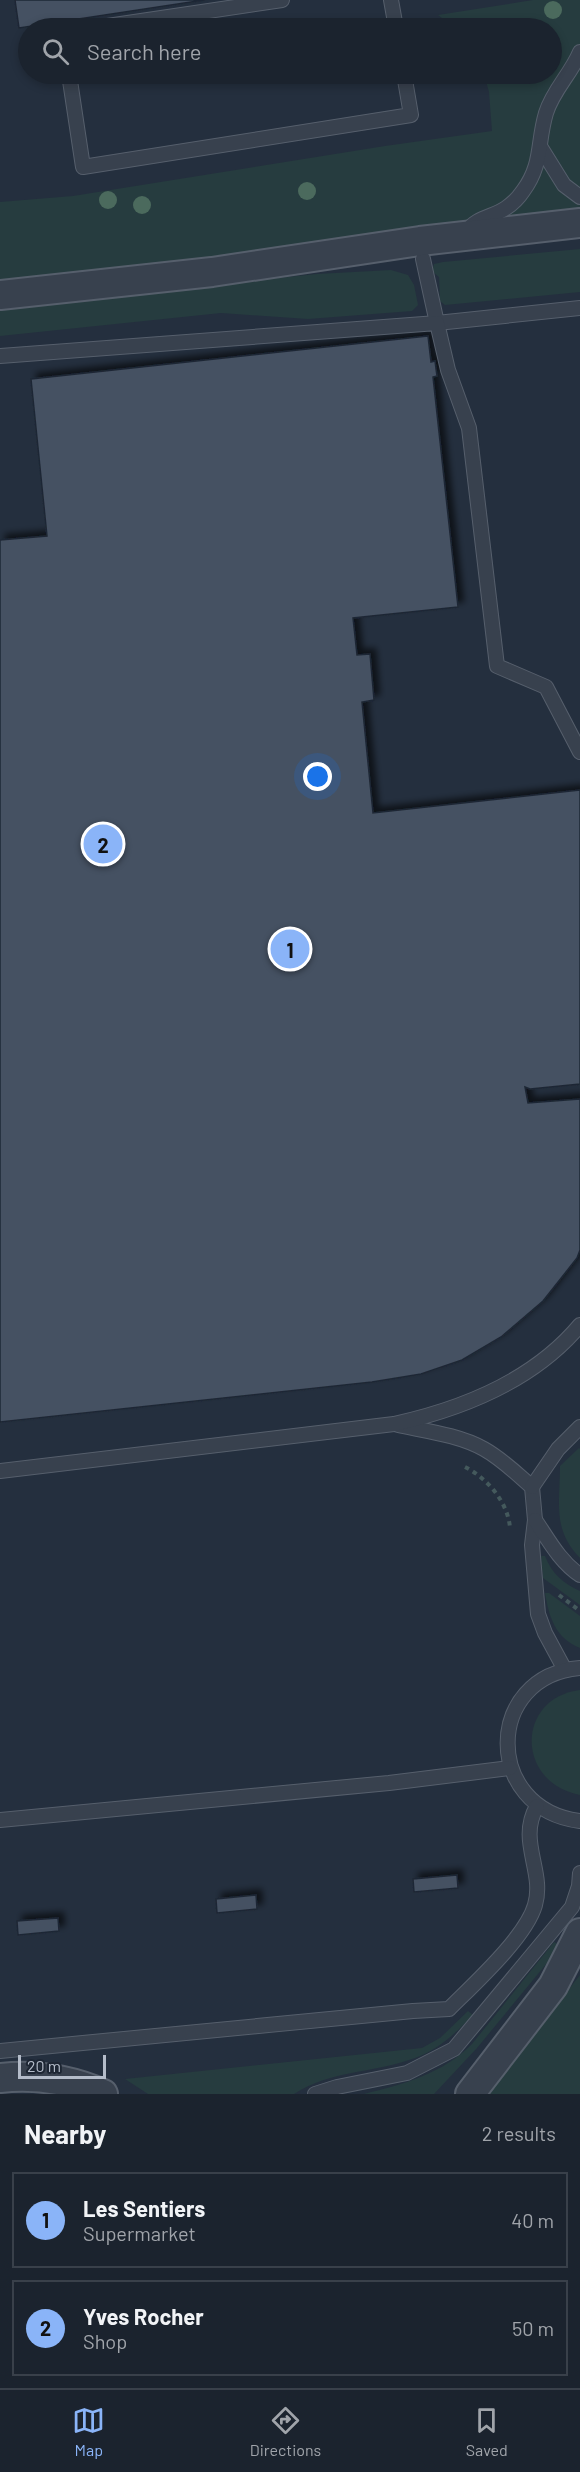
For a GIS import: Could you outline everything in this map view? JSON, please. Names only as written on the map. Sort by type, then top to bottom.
[{"type":"street","points":[[0,295],[212,272],[463,236],[580,223]]},
{"type":"street","points":[[212,272],[423,259],[580,242]]},
{"type":"street","points":[[470,2094],[553,1986],[580,1933]]},
{"type":"street","points":[[0,2078],[22,2075],[76,2082],[103,2094]]},
{"type":"lane","points":[[161,18],[282,0]]},
{"type":"lane","points":[[392,0],[395,18]]},
{"type":"lane","points":[[562,83],[573,68],[580,52]]},
{"type":"lane","points":[[71,84],[83,167],[411,115],[406,84]]},
{"type":"lane","points":[[463,236],[473,223],[507,208],[522,192],[534,173],[541,148],[541,134],[546,112],[562,84]]},
{"type":"lane","points":[[541,148],[564,184],[580,197]]},
{"type":"lane","points":[[423,259],[448,370],[469,428],[496,666],[546,687],[580,752]]},
{"type":"lane","points":[[0,356],[437,323],[580,308]]},
{"type":"lane","points":[[0,1471],[394,1424],[441,1413],[528,1372],[580,1325]]},
{"type":"lane","points":[[394,1424],[443,1435],[483,1448],[532,1487]]},
{"type":"lane","points":[[565,1670],[544,1633],[538,1614],[532,1545],[535,1520],[532,1487],[558,1449],[580,1427]]},
{"type":"lane","points":[[535,1520],[571,1569],[580,1575]]},
{"type":"lane","points":[[580,1668],[548,1676],[521,1700],[512,1715],[507,1751],[510,1768],[521,1789],[537,1806],[558,1817],[580,1821]]},
{"type":"lane","points":[[0,1820],[389,1783],[510,1768]]},
{"type":"lane","points":[[0,2050],[449,2009],[519,1932],[535,1905],[537,1886],[529,1833],[530,1818],[537,1806]]},
{"type":"lane","points":[[315,2094],[337,2087],[407,2073],[454,2049],[470,2033],[572,1907],[579,1886],[580,1873]]},
{"type":"path","points":[[456,1462],[472,1471],[490,1486],[510,1520],[510,1532]]},
{"type":"path","points":[[551,1589],[580,1611]]},
{"type":"green space","points":[[533,0],[580,0],[580,218],[0,283],[0,202],[73,196],[492,131],[487,84],[562,84],[562,18],[442,18],[438,15]]},
{"type":"green space","points":[[580,249],[580,292],[445,305],[440,301],[439,277],[432,271],[434,264],[443,262]]},
{"type":"green space","points":[[391,270],[408,275],[414,285],[418,305],[412,311],[308,319],[221,313],[0,336],[0,307],[317,274]]},
{"type":"green space","points":[[579,1448],[580,1558],[565,1537],[561,1526],[559,1504],[560,1466]]},
{"type":"green space","points":[[541,1556],[545,1556],[559,1577],[580,1591],[580,1605],[543,1578]]},
{"type":"green space","points":[[545,1593],[549,1593],[580,1616],[580,1648],[571,1644],[559,1633],[551,1618]]},
{"type":"green space","points":[[580,1690],[580,1795],[559,1787],[544,1774],[535,1758],[532,1741],[535,1723],[544,1708],[559,1696]]},
{"type":"green space","points":[[554,1942],[561,1946],[477,2048],[434,2094],[364,2094],[422,2076],[460,2054],[472,2044]]},
{"type":"green space","points":[[580,1975],[580,2094],[482,2094],[526,2044]]},
{"type":"green space","points":[[468,2011],[473,2015],[452,2036],[419,2057],[321,2081],[294,2094],[148,2094],[125,2079],[422,2048],[440,2038]]},
{"type":"building","points":[[15,0],[204,0],[85,18],[18,18],[18,21]]},
{"type":"building","points":[[428,336],[431,362],[435,361],[437,376],[433,377],[458,607],[353,618],[357,655],[370,654],[374,700],[362,702],[373,813],[580,790],[580,1084],[530,1089],[525,1087],[528,1103],[580,1099],[580,1250],[577,1258],[543,1301],[501,1337],[462,1360],[421,1374],[372,1382],[0,1422],[0,540],[47,536],[31,379]]},
{"type":"building","points":[[457,1875],[458,1888],[414,1892],[413,1879]]},
{"type":"building","points":[[256,1895],[257,1909],[217,1913],[216,1899]]},
{"type":"building","points":[[58,1918],[59,1931],[18,1935],[17,1921]]},
{"type":"place","name":"Yves Rocher","points":[[103,844]]},
{"type":"place","name":"Les Sentiers","points":[[290,949]]}]
